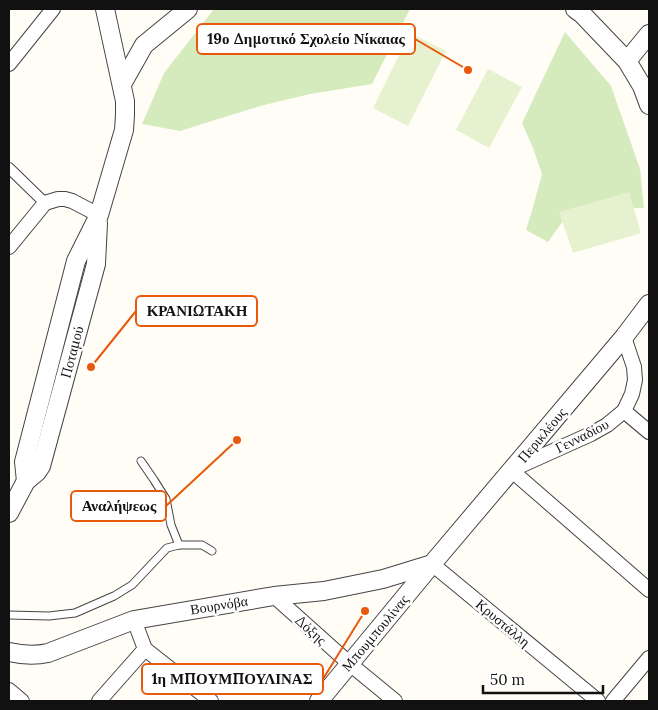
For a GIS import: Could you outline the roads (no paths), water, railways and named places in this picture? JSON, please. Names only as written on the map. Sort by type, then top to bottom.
[{"type":"street","points":[[9,64],[53,9]]},
{"type":"street","name":"Ποταμού","points":[[9,514],[18,489],[76,261],[99,215],[124,130],[125,101],[105,9]]},
{"type":"street","points":[[122,84],[144,45],[188,9]]},
{"type":"street","points":[[575,9],[627,61],[642,86],[649,104]]},
{"type":"street","points":[[627,61],[649,34]]},
{"type":"street","points":[[9,168],[45,202]]},
{"type":"street","points":[[9,247],[45,202],[65,199],[99,215]]},
{"type":"street","name":"Περικλέους","points":[[432,564],[624,338],[649,304]]},
{"type":"street","name":"Γενναδίου","points":[[511,470],[591,434],[607,425],[624,411],[632,394],[635,380],[634,367],[624,338]]},
{"type":"street","name":"Γενναδίου","points":[[624,411],[649,432]]},
{"type":"street","points":[[511,470],[649,590]]},
{"type":"street","name":"Βουρνόβα","points":[[9,652],[36,656],[134,620],[274,596],[324,591],[383,579],[432,564]]},
{"type":"street","name":"Μπουμπουλίνας","points":[[319,701],[432,564]]},
{"type":"street","name":"Κρυστάλλη","points":[[432,564],[598,701]]},
{"type":"street","name":"Δόξης","points":[[274,596],[350,664],[395,701]]},
{"type":"street","points":[[134,620],[145,648],[211,701]]},
{"type":"street","points":[[99,701],[145,648]]},
{"type":"street","points":[[613,701],[649,658]]},
{"type":"street","points":[[9,690],[22,701]]},
{"type":"lane","points":[[141,462],[166,499],[171,525],[179,545]]},
{"type":"lane","points":[[9,615],[49,616],[75,613],[97,605],[132,585],[167,548],[179,545],[202,545],[212,551]]},
{"type":"place","name":"19ο Δημοτικό Σχολείο Νίκαιας","points":[[468,70]]},
{"type":"place","name":"ΚΡΑΝΙΩΤΑΚΗ","points":[[91,367]]},
{"type":"place","name":"Αναλήψεως","points":[[237,440]]},
{"type":"place","name":"1η ΜΠΟΥΜΠΟΥΛΙΝΑΣ","points":[[365,611]]}]
